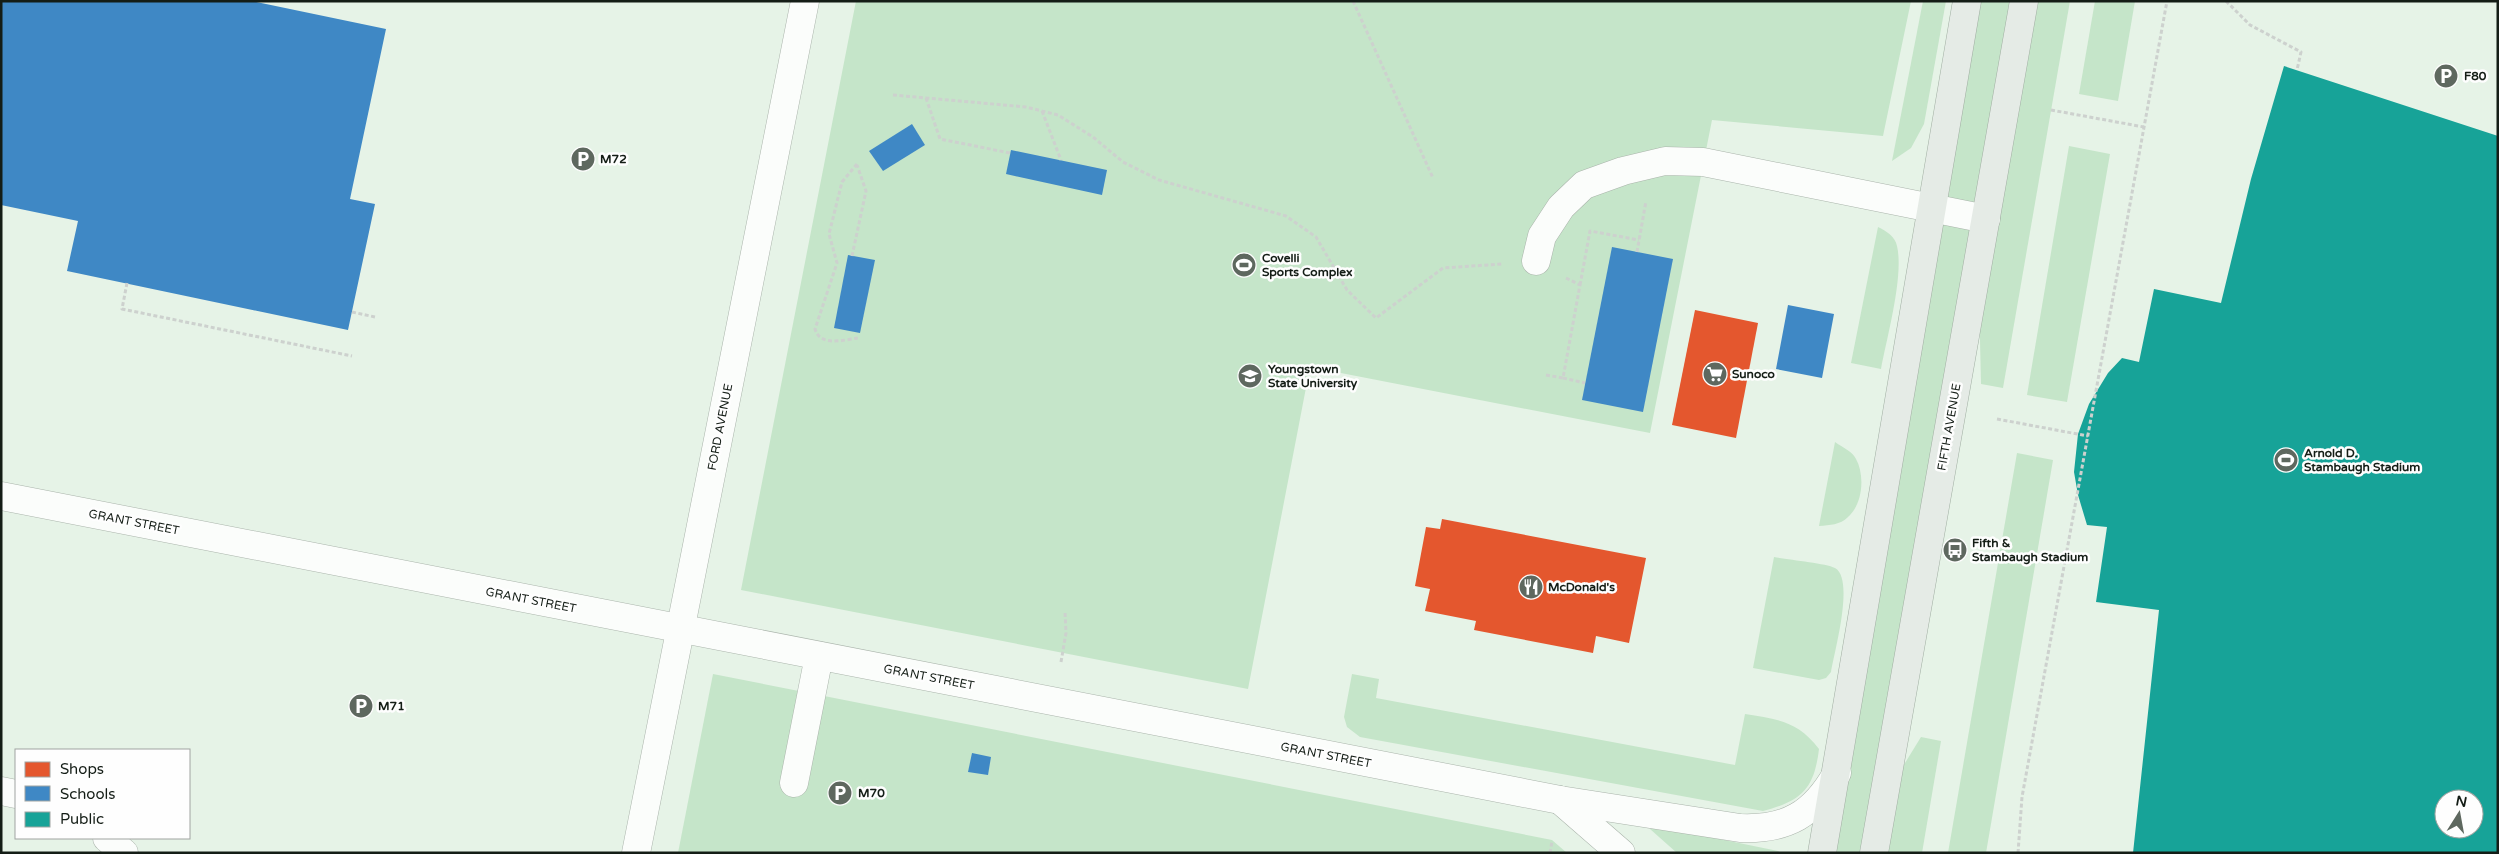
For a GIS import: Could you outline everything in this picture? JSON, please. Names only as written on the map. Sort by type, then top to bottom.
[{"type":"main road","points":[[1822,853],[1967,1]]},
{"type":"main road","name":"FIFTH AVENUE","points":[[1874,853],[2024,1]]},
{"type":"street","name":"FORD AVENUE","points":[[636,853],[805,1]]},
{"type":"street","points":[[1536,262],[1542,236],[1561,208],[1584,185],[1623,171],[1665,161],[1703,162],[1986,219]]},
{"type":"street","name":"GRANT STREET","points":[[1,496],[1560,800],[1740,828],[1759,829],[1788,823],[1805,812],[1829,787],[1837,773]]},
{"type":"street","points":[[794,783],[819,656]]},
{"type":"street","points":[[1,791],[15,794]]},
{"type":"street","points":[[1560,800],[1621,853]]},
{"type":"street","points":[[108,839],[124,853]]},
{"type":"path","points":[[1353,1],[1433,178]]},
{"type":"path","points":[[2018,853],[2022,797],[2167,1]]},
{"type":"path","points":[[2226,1],[2250,25],[2301,52],[2297,70]]},
{"type":"path","points":[[893,95],[1026,107],[1058,114],[1123,162],[1159,180],[1286,216],[1316,237],[1347,290],[1376,318],[1443,268],[1536,262],[1580,285]]},
{"type":"path","points":[[926,98],[940,139],[1010,153]]},
{"type":"path","points":[[2051,110],[2144,127]]},
{"type":"path","points":[[1042,111],[1061,160]]},
{"type":"path","points":[[852,256],[866,191],[857,164],[842,182],[829,234],[838,262],[815,329],[817,336],[824,340],[858,338]]},
{"type":"path","points":[[1637,252],[1653,164]]},
{"type":"path","points":[[1562,378],[1590,231],[1639,240]]},
{"type":"path","points":[[127,283],[122,309],[352,356]]},
{"type":"path","points":[[352,312],[375,317]]},
{"type":"path","points":[[1546,375],[1585,383]]},
{"type":"path","points":[[1998,419],[2088,436]]},
{"type":"path","points":[[1060,662],[1066,633],[1065,611]]},
{"type":"path","points":[[1550,853],[1552,840]]},
{"type":"green space","name":"Covelli Sports Complex","points":[[856,1],[1911,1],[1883,136],[1712,120],[1650,433],[1310,367],[1248,689],[741,590]]},
{"type":"green space","points":[[1923,1],[1946,1],[1924,124],[1911,148],[1892,161]]},
{"type":"green space","points":[[1967,1],[2024,1],[1874,853],[1822,853]]},
{"type":"green space","points":[[2030,1],[2070,1],[2003,388],[1981,384],[1979,297]]},
{"type":"green space","points":[[2095,1],[2135,1],[2118,101],[2079,94]]},
{"type":"green space","points":[[2069,146],[2110,154],[2067,402],[2027,395]]},
{"type":"green space","points":[[1878,227],[1894,239],[1899,259],[1897,290],[1881,369],[1851,363]]},
{"type":"green space","points":[[1835,442],[1855,456],[1861,473],[1861,489],[1857,505],[1845,520],[1835,524],[1819,526]]},
{"type":"green space","points":[[2017,453],[2053,460],[1986,853],[1948,853]]},
{"type":"green space","points":[[1774,557],[1830,566],[1835,568],[1841,575],[1843,586],[1842,617],[1831,672],[1826,678],[1819,680],[1753,668]]},
{"type":"green space","points":[[713,674],[1552,840],[1567,853],[678,853]]},
{"type":"green space","points":[[1352,674],[1379,679],[1376,698],[1735,765],[1745,714],[1767,718],[1786,723],[1803,732],[1819,749],[1817,763],[1809,784],[1803,792],[1787,803],[1763,811],[1360,737],[1347,727],[1344,717]]},
{"type":"green space","points":[[1921,737],[1941,741],[1922,853],[1884,853],[1897,776]]},
{"type":"green space","points":[[1651,825],[1781,853],[1677,853],[1650,829]]},
{"type":"building: Shops","name":"Sunoco","points":[[1695,310],[1758,323],[1736,438],[1672,425]]},
{"type":"building: Shops","name":"McDonald's","points":[[1442,519],[1646,558],[1629,643],[1596,636],[1593,653],[1474,630],[1476,621],[1425,611],[1430,589],[1415,586],[1426,527],[1440,529]]},
{"type":"building: Schools","points":[[1,1],[252,1],[386,29],[350,199],[375,204],[348,330],[67,271],[78,221],[1,205]]},
{"type":"building: Schools","points":[[912,124],[925,145],[883,171],[869,151]]},
{"type":"building: Schools","points":[[1011,150],[1107,170],[1102,195],[1006,174]]},
{"type":"building: Schools","points":[[1612,247],[1673,259],[1643,412],[1582,400]]},
{"type":"building: Schools","points":[[848,255],[875,260],[860,333],[834,328]]},
{"type":"building: Schools","points":[[1788,305],[1834,314],[1822,378],[1776,369]]},
{"type":"building: Schools","points":[[972,753],[991,757],[988,775],[968,772]]},
{"type":"building: Public","name":"Arnold D. Stambaugh Stadium","points":[[2284,66],[2498,136],[2498,853],[2133,853],[2159,610],[2096,602],[2107,527],[2087,525],[2078,495],[2074,472],[2078,434],[2089,404],[2108,373],[2122,358],[2139,362],[2154,289],[2221,303],[2251,179]]},
{"type":"place","name":"F80","points":[[2446,76]]},
{"type":"place","name":"M72","points":[[583,159]]},
{"type":"place","name":"Covelli Sports Complex","points":[[1244,265]]},
{"type":"place","name":"Sunoco","points":[[1715,374]]},
{"type":"place","name":"Youngstown State University","points":[[1250,376]]},
{"type":"place","name":"Arnold D. Stambaugh Stadium","points":[[2286,460]]},
{"type":"place","name":"Fifth & Stambaugh Stadium","points":[[1955,550]]},
{"type":"place","name":"McDonald's","points":[[1531,587]]},
{"type":"place","name":"M71","points":[[361,706]]},
{"type":"place","name":"M70","points":[[840,793]]}]
